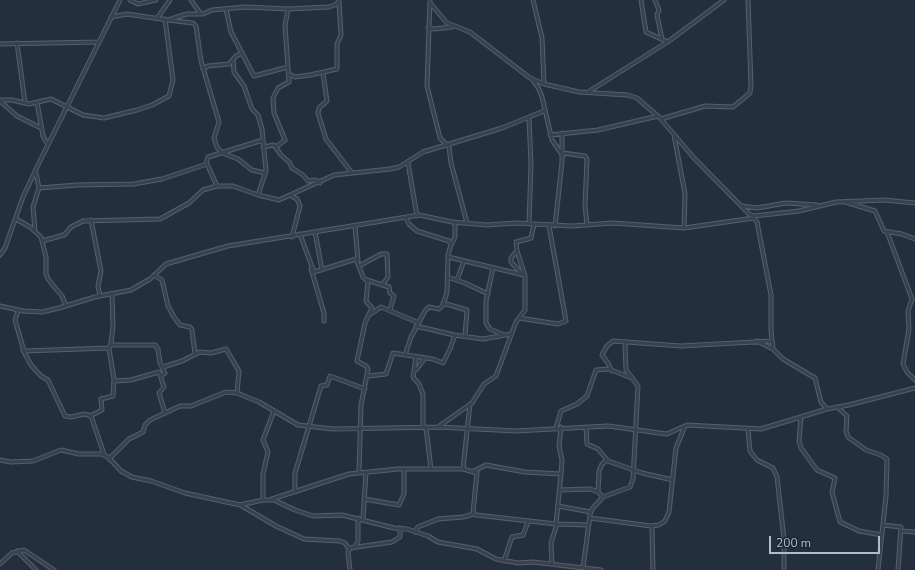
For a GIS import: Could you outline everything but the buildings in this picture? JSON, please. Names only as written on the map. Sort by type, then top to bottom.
[{"type":"street","points":[[0,255],[5,248],[36,170],[120,0]]},
{"type":"street","points":[[130,0],[138,4],[156,0]]},
{"type":"street","points":[[158,17],[170,0]]},
{"type":"street","points":[[191,0],[200,14]]},
{"type":"street","points":[[533,0],[542,38],[544,84]]},
{"type":"street","points":[[641,0],[645,30],[647,34],[668,42]]},
{"type":"street","points":[[655,0],[659,10],[657,17],[662,39]]},
{"type":"street","points":[[588,92],[668,42],[724,0]]},
{"type":"street","points":[[550,135],[598,130],[660,118],[705,106],[734,107],[748,95],[751,85],[748,0]]},
{"type":"street","points":[[166,19],[186,14],[200,14],[245,7],[329,8],[339,1]]},
{"type":"street","points":[[289,74],[295,77],[323,73],[337,68],[337,44],[341,35],[339,1]]},
{"type":"street","points":[[430,2],[438,14],[453,26],[470,32],[530,78],[539,89],[550,135],[562,154]]},
{"type":"street","points":[[430,2],[427,86],[440,138],[449,147],[450,163],[467,223]]},
{"type":"street","points":[[276,147],[282,144],[285,139],[274,113],[273,98],[280,86],[289,83],[285,26],[288,8]]},
{"type":"street","points":[[226,9],[231,32],[254,76],[288,67]]},
{"type":"street","points":[[111,17],[127,14],[158,17],[195,24],[203,69],[219,122],[214,138],[222,153],[238,159],[252,170],[265,173]]},
{"type":"street","points":[[0,101],[12,100],[25,103],[51,99],[67,108],[89,117],[110,117],[144,108],[169,96],[173,76],[166,19]]},
{"type":"street","points":[[428,27],[435,29],[453,26]]},
{"type":"street","points":[[0,44],[98,42]]},
{"type":"street","points":[[17,43],[25,103]]},
{"type":"street","points":[[203,69],[208,66],[227,65],[242,53]]},
{"type":"street","points":[[233,59],[234,72],[244,86],[252,109],[258,115],[262,129],[265,173],[258,195]]},
{"type":"street","points":[[323,73],[327,101],[319,108],[318,113],[326,139],[352,173]]},
{"type":"street","points":[[530,78],[544,84],[588,92],[632,96],[660,118],[754,218],[757,222],[771,295],[772,349]]},
{"type":"street","points":[[0,101],[16,116],[41,128]]},
{"type":"street","points":[[37,102],[41,128],[44,139],[48,145]]},
{"type":"street","points":[[42,241],[60,237],[80,221],[160,219],[189,203],[203,190],[217,186],[233,186],[277,200],[320,183],[334,175],[390,169],[408,163],[423,152],[529,118],[544,111]]},
{"type":"street","points":[[529,118],[531,164],[531,210],[529,224]]},
{"type":"street","points":[[555,226],[562,154],[562,133]]},
{"type":"street","points":[[674,134],[685,194],[684,228]]},
{"type":"street","points":[[206,164],[208,157],[262,140]]},
{"type":"street","points":[[263,147],[272,144],[276,147],[281,156],[308,181],[316,180],[320,183]]},
{"type":"street","points":[[562,154],[585,156],[587,159],[585,206],[587,225]]},
{"type":"street","points":[[408,163],[417,216]]},
{"type":"street","points":[[206,164],[209,167],[217,186]]},
{"type":"street","points":[[39,188],[77,185],[134,184],[162,179],[206,164]]},
{"type":"street","points":[[35,231],[33,207],[39,188],[36,170]]},
{"type":"street","points":[[289,195],[297,199],[300,206],[292,237]]},
{"type":"street","points":[[749,214],[758,217],[844,202],[884,200],[915,203]]},
{"type":"street","points":[[844,202],[875,211],[882,229],[887,232],[915,239]]},
{"type":"street","points":[[741,205],[757,208],[786,203],[820,206]]},
{"type":"street","points":[[0,306],[18,311],[42,312],[135,288],[154,275],[166,264],[228,246],[417,216],[426,215],[455,222],[486,225],[534,224],[555,226],[612,223],[684,228],[754,218]]},
{"type":"street","points":[[406,218],[409,224],[416,231],[449,241],[450,245]]},
{"type":"street","points":[[16,220],[35,231],[42,241],[46,257],[48,279],[62,296],[66,306]]},
{"type":"street","points":[[91,220],[101,271],[98,277],[100,296]]},
{"type":"street","points":[[406,356],[411,337],[428,307],[439,309],[444,303],[447,292],[448,257],[450,245],[455,237],[455,222]]},
{"type":"street","points":[[438,428],[470,404],[484,384],[496,376],[511,334],[525,310],[524,275],[517,252],[516,242],[532,236],[534,224]]},
{"type":"street","points":[[355,226],[358,261],[361,274],[367,280],[388,286],[389,293],[394,296],[390,310]]},
{"type":"street","points":[[519,318],[558,324],[566,321],[549,226]]},
{"type":"street","points":[[314,232],[322,270]]},
{"type":"street","points":[[887,232],[912,302],[908,311],[909,329],[903,364],[907,372],[915,380]]},
{"type":"street","points":[[300,234],[324,313],[324,321]]},
{"type":"street","points":[[517,252],[511,258],[511,261],[524,275]]},
{"type":"street","points":[[359,266],[381,254],[387,254],[388,277],[383,284]]},
{"type":"street","points":[[448,257],[524,275]]},
{"type":"street","points":[[311,267],[315,272],[354,260],[358,261]]},
{"type":"street","points":[[457,280],[464,261]]},
{"type":"street","points":[[493,268],[488,294],[486,323],[490,329],[504,335]]},
{"type":"street","points":[[154,275],[162,280],[168,306],[174,317],[180,325],[190,327],[192,330],[195,354]]},
{"type":"street","points":[[447,277],[488,294]]},
{"type":"street","points":[[359,472],[359,429],[361,404],[368,376],[368,367],[358,361],[362,334],[372,308],[366,301],[368,292],[367,280]]},
{"type":"street","points":[[90,416],[102,410],[101,399],[113,396],[114,381],[110,346],[113,319],[112,293]]},
{"type":"street","points":[[910,295],[915,296]]},
{"type":"street","points":[[444,303],[467,310],[465,336]]},
{"type":"street","points":[[368,316],[380,307],[418,323]]},
{"type":"street","points":[[18,311],[15,320],[24,350],[32,365],[48,381],[65,416],[70,417],[84,414],[90,416],[94,421],[104,454],[121,471],[132,477],[154,482],[185,493],[240,505],[276,526],[304,539],[340,541],[345,543],[349,549],[350,570]]},
{"type":"street","points":[[416,326],[455,335],[488,340],[511,334]]},
{"type":"street","points":[[368,376],[386,374],[393,353],[425,358],[443,363],[450,350],[455,335]]},
{"type":"street","points":[[612,371],[608,363],[602,357],[603,351],[613,341],[682,346],[772,341]]},
{"type":"street","points":[[757,341],[772,349],[783,360],[815,378],[821,402],[827,409]]},
{"type":"street","points":[[583,568],[591,512],[604,496],[630,487],[634,470],[638,386],[626,370],[625,343]]},
{"type":"street","points":[[24,350],[155,345],[158,349],[165,374],[161,376]]},
{"type":"street","points":[[163,367],[182,361],[195,354],[227,350],[239,371],[237,393]]},
{"type":"street","points":[[416,357],[413,378],[419,384],[423,394],[425,428],[431,469]]},
{"type":"street","points":[[414,371],[425,358]]},
{"type":"street","points":[[556,428],[560,411],[577,404],[587,396],[593,383],[596,371],[608,369],[630,377]]},
{"type":"street","points":[[114,381],[135,380],[158,372],[161,376],[164,387],[159,393],[165,413]]},
{"type":"street","points":[[295,492],[296,473],[321,386],[326,385],[330,376],[365,389]]},
{"type":"street","points":[[109,459],[129,439],[143,432],[145,425],[150,420],[180,406],[191,406],[223,393],[237,393],[259,402],[298,425],[309,427],[333,429],[438,428],[516,431],[561,427],[608,426],[649,432],[670,433],[685,426],[748,429],[768,427],[827,409],[915,388]]},
{"type":"street","points":[[463,469],[470,404]]},
{"type":"street","points":[[837,407],[847,416],[846,431],[848,437],[866,450],[881,455],[886,459],[886,496],[878,570]]},
{"type":"street","points":[[263,500],[263,474],[268,452],[263,440],[274,411]]},
{"type":"street","points":[[801,417],[799,441],[801,448],[817,470],[835,478],[832,492],[840,522],[859,531],[882,535]]},
{"type":"street","points":[[590,518],[652,526],[662,523],[668,518],[676,448],[685,426]]},
{"type":"street","points":[[552,564],[551,543],[556,524],[562,474],[562,460],[559,446],[561,427]]},
{"type":"street","points":[[586,427],[586,442],[598,449],[607,460],[634,470],[673,480]]},
{"type":"street","points":[[748,429],[750,451],[757,460],[773,468],[777,477],[784,539],[784,570]]},
{"type":"street","points":[[0,460],[11,462],[33,461],[61,450],[79,454],[104,454]]},
{"type":"street","points":[[598,492],[599,471],[602,464],[607,460]]},
{"type":"street","points":[[240,505],[270,499],[295,492],[344,474],[359,472],[404,469],[463,469],[474,471],[486,465],[525,472],[562,474]]},
{"type":"street","points":[[364,499],[399,505],[404,494],[404,469]]},
{"type":"street","points":[[474,471],[477,475],[474,514]]},
{"type":"street","points":[[363,519],[366,472]]},
{"type":"street","points":[[560,490],[585,488],[598,492],[604,496]]},
{"type":"street","points":[[270,499],[313,516],[342,515],[363,519],[415,532],[438,542],[477,549],[496,559],[601,570]]},
{"type":"street","points":[[558,506],[591,512]]},
{"type":"street","points":[[415,532],[418,527],[438,519],[463,517],[474,514],[528,522],[589,525]]},
{"type":"street","points":[[355,547],[358,541],[358,518]]},
{"type":"street","points":[[504,560],[512,537],[522,536],[528,522]]},
{"type":"street","points":[[883,524],[899,526],[901,531],[898,570]]},
{"type":"street","points":[[652,526],[653,570]]},
{"type":"street","points":[[349,549],[392,542],[400,537],[400,528]]},
{"type":"street","points":[[901,531],[915,532]]},
{"type":"street","points":[[0,564],[17,551],[27,551],[54,570]]},
{"type":"street","points":[[17,551],[36,570]]}]
